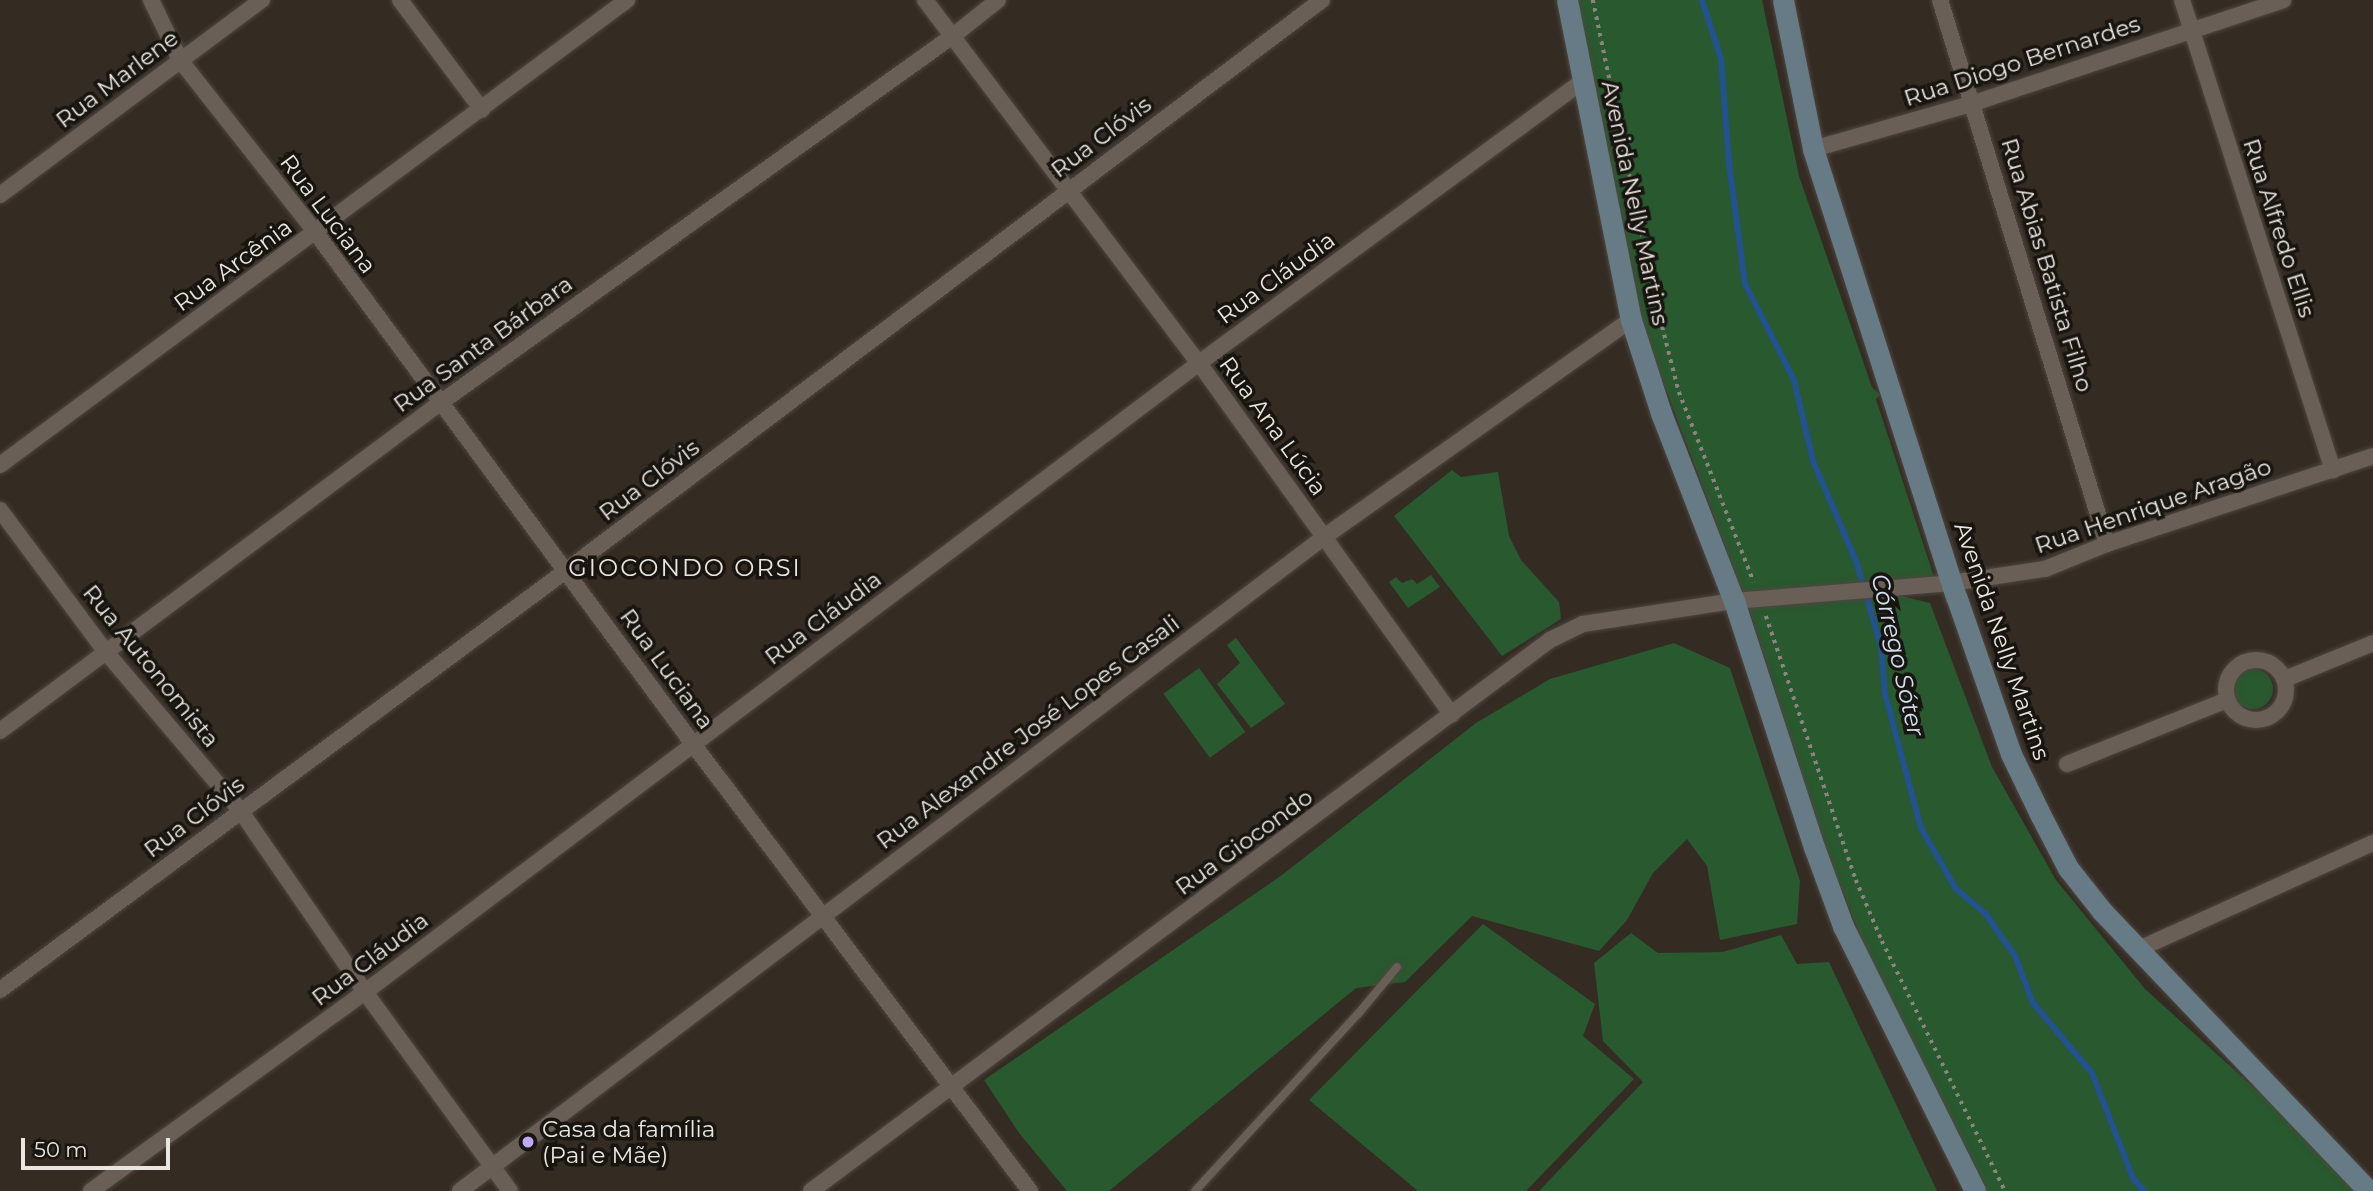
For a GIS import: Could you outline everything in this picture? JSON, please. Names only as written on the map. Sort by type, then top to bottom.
[{"type":"main road","name":"Avenida Nelly Martins","points":[[1567,0],[1631,320],[1661,413],[1734,601],[1843,926],[1975,1191]]},
{"type":"main road","name":"Avenida Nelly Martins","points":[[1783,0],[1813,149],[1951,583],[2011,754],[2046,827],[2068,868],[2102,911],[2369,1191]]},
{"type":"street","name":"Rua Luciana","points":[[151,0],[180,60],[316,233],[694,744],[1030,1191]]},
{"type":"street","name":"Rua Marlene","points":[[0,195],[262,0]]},
{"type":"street","points":[[400,0],[482,110]]},
{"type":"street","name":"Rua Arcênia","points":[[0,465],[627,0]]},
{"type":"street","name":"Rua Ana Lúcia","points":[[925,0],[1199,363],[1452,715]]},
{"type":"street","name":"Rua Santa Bárbara","points":[[0,731],[440,403],[954,35],[998,0]]},
{"type":"street","name":"Rua Clóvis","points":[[0,990],[567,570],[1069,189],[1300,6],[1322,0]]},
{"type":"street","name":"Rua Abias Batista Filho","points":[[1940,0],[2108,544]]},
{"type":"street","name":"Rua Alfredo Ellis","points":[[2182,0],[2333,470]]},
{"type":"street","name":"Rua Diogo Bernardes","points":[[1813,149],[1974,103],[2283,0]]},
{"type":"street","name":"Rua Cláudia","points":[[91,1191],[365,992],[1199,363],[1582,82]]},
{"type":"street","name":"Rua Alexandre José Lopes Casali","points":[[460,1191],[1324,537],[1631,320]]},
{"type":"street","name":"Rua Henrique Aragão","points":[[1734,601],[1951,583],[2045,569],[2108,544],[2373,456]]},
{"type":"street","name":"Rua Autonomista","points":[[0,510],[106,652],[240,810],[365,992],[510,1191]]},
{"type":"street","name":"Rua Giocondo","points":[[811,1191],[950,1084],[1550,640],[1583,624],[1734,601]]},
{"type":"street","points":[[2285,679],[2373,643]]},
{"type":"street","points":[[2252,659],[2266,660],[2277,668],[2285,679],[2284,702],[2277,712],[2266,718],[2254,720],[2243,717],[2227,700],[2225,687],[2230,674],[2239,664],[2252,659]]},
{"type":"street","points":[[2067,764],[2227,700]]},
{"type":"street","points":[[2139,949],[2373,843]]},
{"type":"lane","points":[[1195,1191],[1358,1014],[1397,967]]},
{"type":"green space","points":[[1575,0],[1762,0],[1799,176],[1872,387],[1880,395],[1876,399],[1937,586],[1898,595],[1930,603],[1992,767],[2056,880],[2145,989],[2368,1191],[1982,1191],[1886,996],[1855,923],[1826,849],[1752,618],[1640,320]]},
{"type":"green space","points":[[1452,470],[1461,477],[1498,472],[1509,536],[1521,560],[1559,602],[1561,619],[1502,656],[1394,516]]},
{"type":"green space","points":[[1431,575],[1440,587],[1408,608],[1389,582],[1396,577],[1402,583],[1412,579],[1417,584]]},
{"type":"green space","points":[[1236,638],[1285,704],[1251,728],[1217,684],[1240,663],[1227,645]]},
{"type":"green space","points":[[1674,643],[1730,668],[1800,881],[1797,924],[1720,940],[1707,866],[1687,839],[1653,873],[1627,920],[1599,951],[1472,916],[1405,982],[1356,988],[1109,1191],[1067,1191],[1019,1133],[984,1080],[1282,875],[1476,723],[1550,679]]},
{"type":"green space","points":[[1199,668],[1245,732],[1210,758],[1163,694]]},
{"type":"green space","points":[[2253,669],[2267,675],[2273,689],[2267,703],[2253,709],[2239,703],[2233,689],[2239,675]]},
{"type":"green space","points":[[1483,924],[1595,1004],[1583,1036],[1634,1079],[1526,1191],[1418,1191],[1309,1100]]},
{"type":"green space","points":[[1631,933],[1658,953],[1723,952],[1781,935],[1797,964],[1829,962],[1937,1191],[1539,1191],[1643,1082],[1603,1041],[1594,963]]},
{"type":"waterway","name":"Córrego Sóter","points":[[1702,0],[1721,59],[1729,164],[1745,284],[1794,380],[1813,461],[1856,561],[1881,646],[1885,694],[1921,828],[1956,889],[1985,913],[2015,956],[2033,1003],[2092,1073],[2133,1178],[2144,1191]]},
{"type":"place","name":"Casa da família (Pai e Mãe)","points":[[528,1142]]},
{"type":"district","name":"GIOCONDO ORSI","points":[[685,568]]}]
